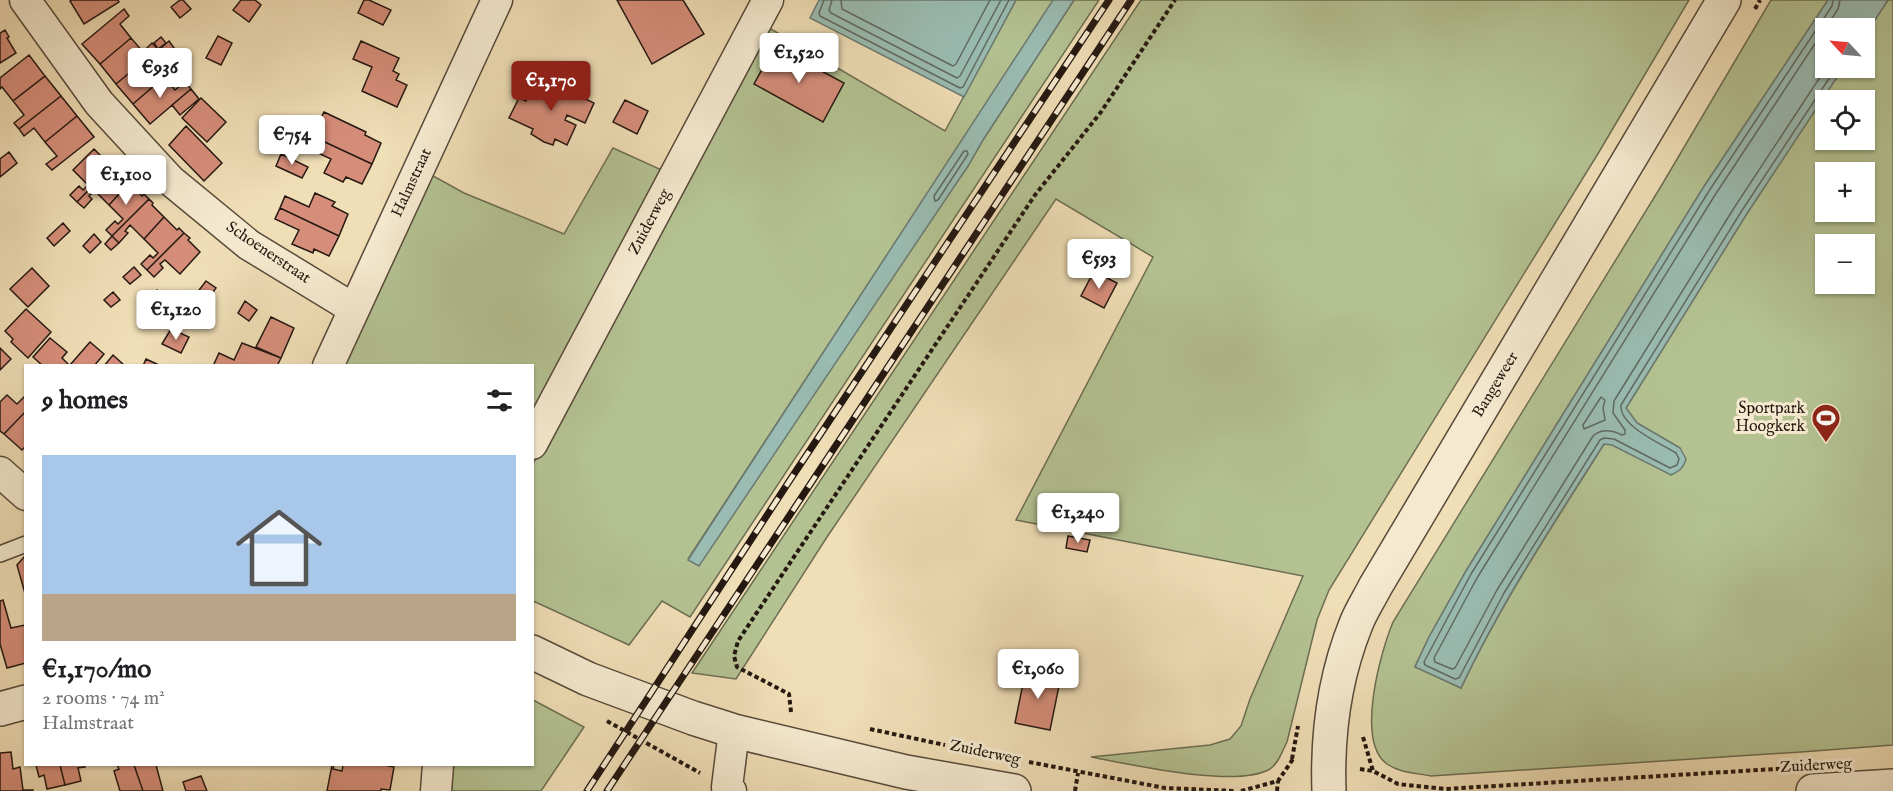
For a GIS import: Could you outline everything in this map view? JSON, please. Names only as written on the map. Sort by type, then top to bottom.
[{"type":"street","name":"Schoenerstraat","points":[[25,0],[99,103],[170,180],[249,245],[354,309]]},
{"type":"street","name":"Halmstraat","points":[[329,364],[497,0]]},
{"type":"street","name":"Zuiderweg","points":[[534,440],[768,0]]},
{"type":"street","name":"Bangeweer","points":[[1329,791],[1329,752],[1335,700],[1356,624],[1375,587],[1739,5]]},
{"type":"street","points":[[0,472],[24,493]]},
{"type":"street","name":"Zuiderweg","points":[[534,653],[588,680],[693,718],[734,730],[788,728],[906,772],[1017,776]]},
{"type":"street","points":[[0,709],[24,703]]},
{"type":"street","points":[[729,789],[734,730]]},
{"type":"street","points":[[436,791],[438,766]]},
{"type":"street","name":"Zuiderweg","points":[[1803,779],[1884,788]]},
{"type":"lane","points":[[0,554],[24,545]]},
{"type":"path","points":[[788,728],[789,694],[738,667],[734,656],[738,641],[1035,195],[1101,111],[1175,0]]},
{"type":"path","points":[[1739,5],[1760,0]]},
{"type":"path","points":[[780,710],[788,728]]},
{"type":"path","points":[[788,728],[802,715]]},
{"type":"path","points":[[602,719],[729,789]]},
{"type":"path","name":"Zuiderweg","points":[[860,727],[952,746]]},
{"type":"path","points":[[1364,728],[1364,738],[1373,771]]},
{"type":"path","points":[[1075,791],[1078,773]]},
{"type":"path","name":"Zuiderweg","points":[[1017,776],[1078,773],[1165,788],[1236,791]]},
{"type":"path","name":"Zuiderweg","points":[[1398,791],[1398,784],[1445,789],[1803,779]]},
{"type":"path","points":[[1277,791],[1278,781]]},
{"type":"green space","points":[[1016,0],[1054,0],[688,559],[968,166],[1074,0],[1099,0],[690,617],[662,601],[629,645],[534,601],[534,462],[766,26],[945,131]]},
{"type":"green space","points":[[1141,0],[1689,0],[1599,152],[1329,590],[1317,620],[1287,742],[1278,760],[1270,769],[1254,775],[1209,776],[1091,757],[1210,745],[1230,739],[1241,726],[1250,699],[1303,576],[1016,520],[1153,257],[1056,199],[827,537],[736,679],[692,673]]},
{"type":"green space","points":[[1771,0],[1828,0],[1703,188],[1466,571],[1415,667],[1461,688],[1493,625],[1604,444],[1680,448],[1637,423],[1626,408],[1746,215],[1815,110],[1815,150],[1875,150],[1875,90],[1828,90],[1836,78],[1875,78],[1875,20],[1888,0],[1893,0],[1893,745],[1431,776],[1403,771],[1387,764],[1378,752],[1373,736],[1372,717],[1377,674],[1393,622],[1660,188]]},
{"type":"green space","points":[[613,148],[664,171],[534,423],[534,364],[345,364],[428,173],[464,193],[564,234]]},
{"type":"green space","points":[[534,701],[584,727],[541,791],[447,791],[451,766],[534,766]]},
{"type":"water","points":[[819,0],[1016,0],[964,97],[810,18]]},
{"type":"water","points":[[1053,0],[1074,0],[968,166],[699,566],[688,560]]},
{"type":"water","points":[[1828,0],[1888,0],[1875,20],[1816,18]]},
{"type":"water","points":[[1815,20],[1815,78],[1836,78],[1828,90],[1815,90],[1815,110],[1746,215],[1626,408],[1637,423],[1680,448],[1686,459],[1684,465],[1671,475],[1612,445],[1604,444],[1510,595],[1461,688],[1415,667],[1466,571],[1703,188]]},
{"type":"building","points":[[118,0],[119,2],[84,24],[70,1]]},
{"type":"building","points":[[183,0],[191,9],[180,18],[171,7]]},
{"type":"building","points":[[241,0],[255,0],[261,5],[249,22],[233,10]]},
{"type":"building","points":[[364,0],[391,10],[383,25],[358,13]]},
{"type":"building","points":[[617,0],[683,0],[704,34],[652,64]]},
{"type":"building","points":[[124,9],[129,16],[120,24],[131,38],[100,64],[82,44]]},
{"type":"building","points":[[5,30],[16,53],[0,63],[0,33]]},
{"type":"building","points":[[218,36],[232,43],[221,65],[206,58]]},
{"type":"building","points":[[161,37],[166,43],[158,49],[154,43]]},
{"type":"building","points":[[131,38],[143,52],[152,43],[158,49],[116,84],[100,64]]},
{"type":"building","points":[[169,41],[174,48],[167,54],[161,48]]},
{"type":"building","points":[[361,41],[399,58],[393,71],[399,74],[396,80],[407,85],[397,107],[362,91],[372,67],[353,59]]},
{"type":"building","points":[[775,46],[844,83],[823,122],[754,84]]},
{"type":"building","points":[[158,49],[163,55],[153,64],[164,77],[133,104],[116,84]]},
{"type":"building","points":[[29,55],[45,76],[13,101],[2,87],[0,89],[0,78]]},
{"type":"building","points":[[45,76],[61,96],[19,129],[14,123],[24,115],[13,101]]},
{"type":"building","points":[[538,76],[594,103],[585,123],[567,115],[565,120],[576,125],[567,145],[555,139],[553,145],[544,142],[531,134],[533,129],[509,118],[519,98],[526,101]]},
{"type":"building","points":[[164,77],[175,90],[185,82],[191,89],[150,124],[133,104]]},
{"type":"building","points":[[191,89],[199,99],[180,115],[172,105]]},
{"type":"building","points":[[61,96],[77,116],[45,142],[34,128],[24,136],[19,129]]},
{"type":"building","points":[[201,98],[226,122],[207,142],[182,118]]},
{"type":"building","points":[[625,100],[648,111],[637,134],[613,122]]},
{"type":"building","points":[[324,112],[366,132],[365,135],[381,143],[372,164],[312,136]]},
{"type":"building","points":[[77,116],[94,137],[52,170],[46,164],[57,156],[45,142]]},
{"type":"building","points":[[186,126],[222,163],[204,181],[169,145]]},
{"type":"building","points":[[299,130],[372,164],[362,184],[346,177],[343,182],[324,173],[331,159],[293,141]]},
{"type":"building","points":[[94,149],[107,162],[109,160],[114,164],[77,202],[70,195],[79,186],[83,190],[88,185],[73,170]]},
{"type":"building","points":[[9,152],[17,163],[0,177],[0,159]]},
{"type":"building","points":[[281,154],[308,167],[302,178],[276,166]]},
{"type":"building","points":[[114,164],[119,169],[117,171],[129,183],[109,205],[95,191],[89,196],[92,199],[84,208],[77,202]]},
{"type":"building","points":[[129,183],[142,196],[144,194],[149,199],[112,236],[106,230],[115,221],[118,224],[123,219],[109,205]]},
{"type":"building","points":[[315,193],[335,202],[332,206],[348,214],[339,236],[280,208],[285,196],[309,207]]},
{"type":"building","points":[[149,199],[164,217],[144,239],[130,225],[125,231],[128,233],[119,243],[112,236]]},
{"type":"building","points":[[280,208],[339,236],[329,256],[314,249],[313,253],[292,244],[299,230],[275,219]]},
{"type":"building","points":[[164,217],[177,230],[179,228],[184,233],[147,270],[141,264],[150,255],[153,258],[158,253],[144,239]]},
{"type":"building","points":[[63,223],[70,231],[54,246],[47,238]]},
{"type":"building","points":[[184,233],[200,252],[180,274],[165,260],[160,264],[163,268],[154,277],[147,270]]},
{"type":"building","points":[[94,234],[101,242],[90,253],[83,246]]},
{"type":"building","points":[[112,236],[119,243],[111,250],[105,244]]},
{"type":"building","points":[[134,267],[141,275],[130,284],[123,277]]},
{"type":"building","points":[[32,268],[49,286],[28,307],[10,289]]},
{"type":"building","points":[[1094,271],[1117,283],[1104,308],[1081,296]]},
{"type":"building","points":[[206,281],[216,288],[203,306],[193,298]]},
{"type":"building","points":[[157,290],[169,301],[149,321],[138,311]]},
{"type":"building","points":[[113,292],[120,300],[111,307],[104,300]]},
{"type":"building","points":[[245,301],[257,310],[249,321],[238,313]]},
{"type":"building","points":[[26,309],[51,332],[28,358],[11,342],[13,339],[5,331]]},
{"type":"building","points":[[271,317],[294,328],[281,358],[256,347]]},
{"type":"building","points":[[171,329],[189,337],[181,353],[162,344]]},
{"type":"building","points":[[50,338],[67,352],[62,358],[68,364],[41,364],[33,357]]},
{"type":"building","points":[[90,342],[104,354],[96,364],[71,364]]},
{"type":"building","points":[[242,343],[281,358],[278,364],[214,364],[219,353],[234,360]]},
{"type":"building","points":[[0,348],[11,359],[0,370]]},
{"type":"building","points":[[113,355],[123,364],[106,364]]},
{"type":"building","points":[[146,359],[157,364],[144,364]]},
{"type":"building","points":[[7,395],[17,404],[24,397],[24,413],[4,434],[0,431],[0,402]]},
{"type":"building","points":[[24,413],[24,448],[22,450],[4,434]]},
{"type":"building","points":[[1068,536],[1090,540],[1087,552],[1066,548]]},
{"type":"building","points":[[24,557],[24,590],[17,565]]},
{"type":"building","points":[[3,600],[11,628],[24,625],[24,664],[7,668],[0,644],[0,601]]},
{"type":"building","points":[[1026,669],[1061,676],[1050,730],[1015,723]]},
{"type":"building","points":[[11,752],[13,769],[20,767],[23,790],[33,791],[0,791],[0,753]]},
{"type":"building","points":[[36,766],[60,766],[65,785],[47,789],[44,775],[39,777]]},
{"type":"building","points":[[60,766],[84,766],[78,768],[81,781],[65,785]]},
{"type":"building","points":[[118,766],[134,766],[143,791],[120,791],[114,771],[119,769]]},
{"type":"building","points":[[134,766],[156,766],[163,791],[143,791]]},
{"type":"building","points":[[332,766],[334,766],[333,769],[342,771],[343,766],[394,767],[390,790],[327,791]]},
{"type":"building","points":[[201,776],[207,791],[186,791],[183,782]]},
{"type":"railway","points":[[587,791],[790,480],[1109,0]]},
{"type":"railway","points":[[607,791],[1131,0]]},
{"type":"place","name":"Sportpark Hoogkerk","points":[[1826,444]]}]
